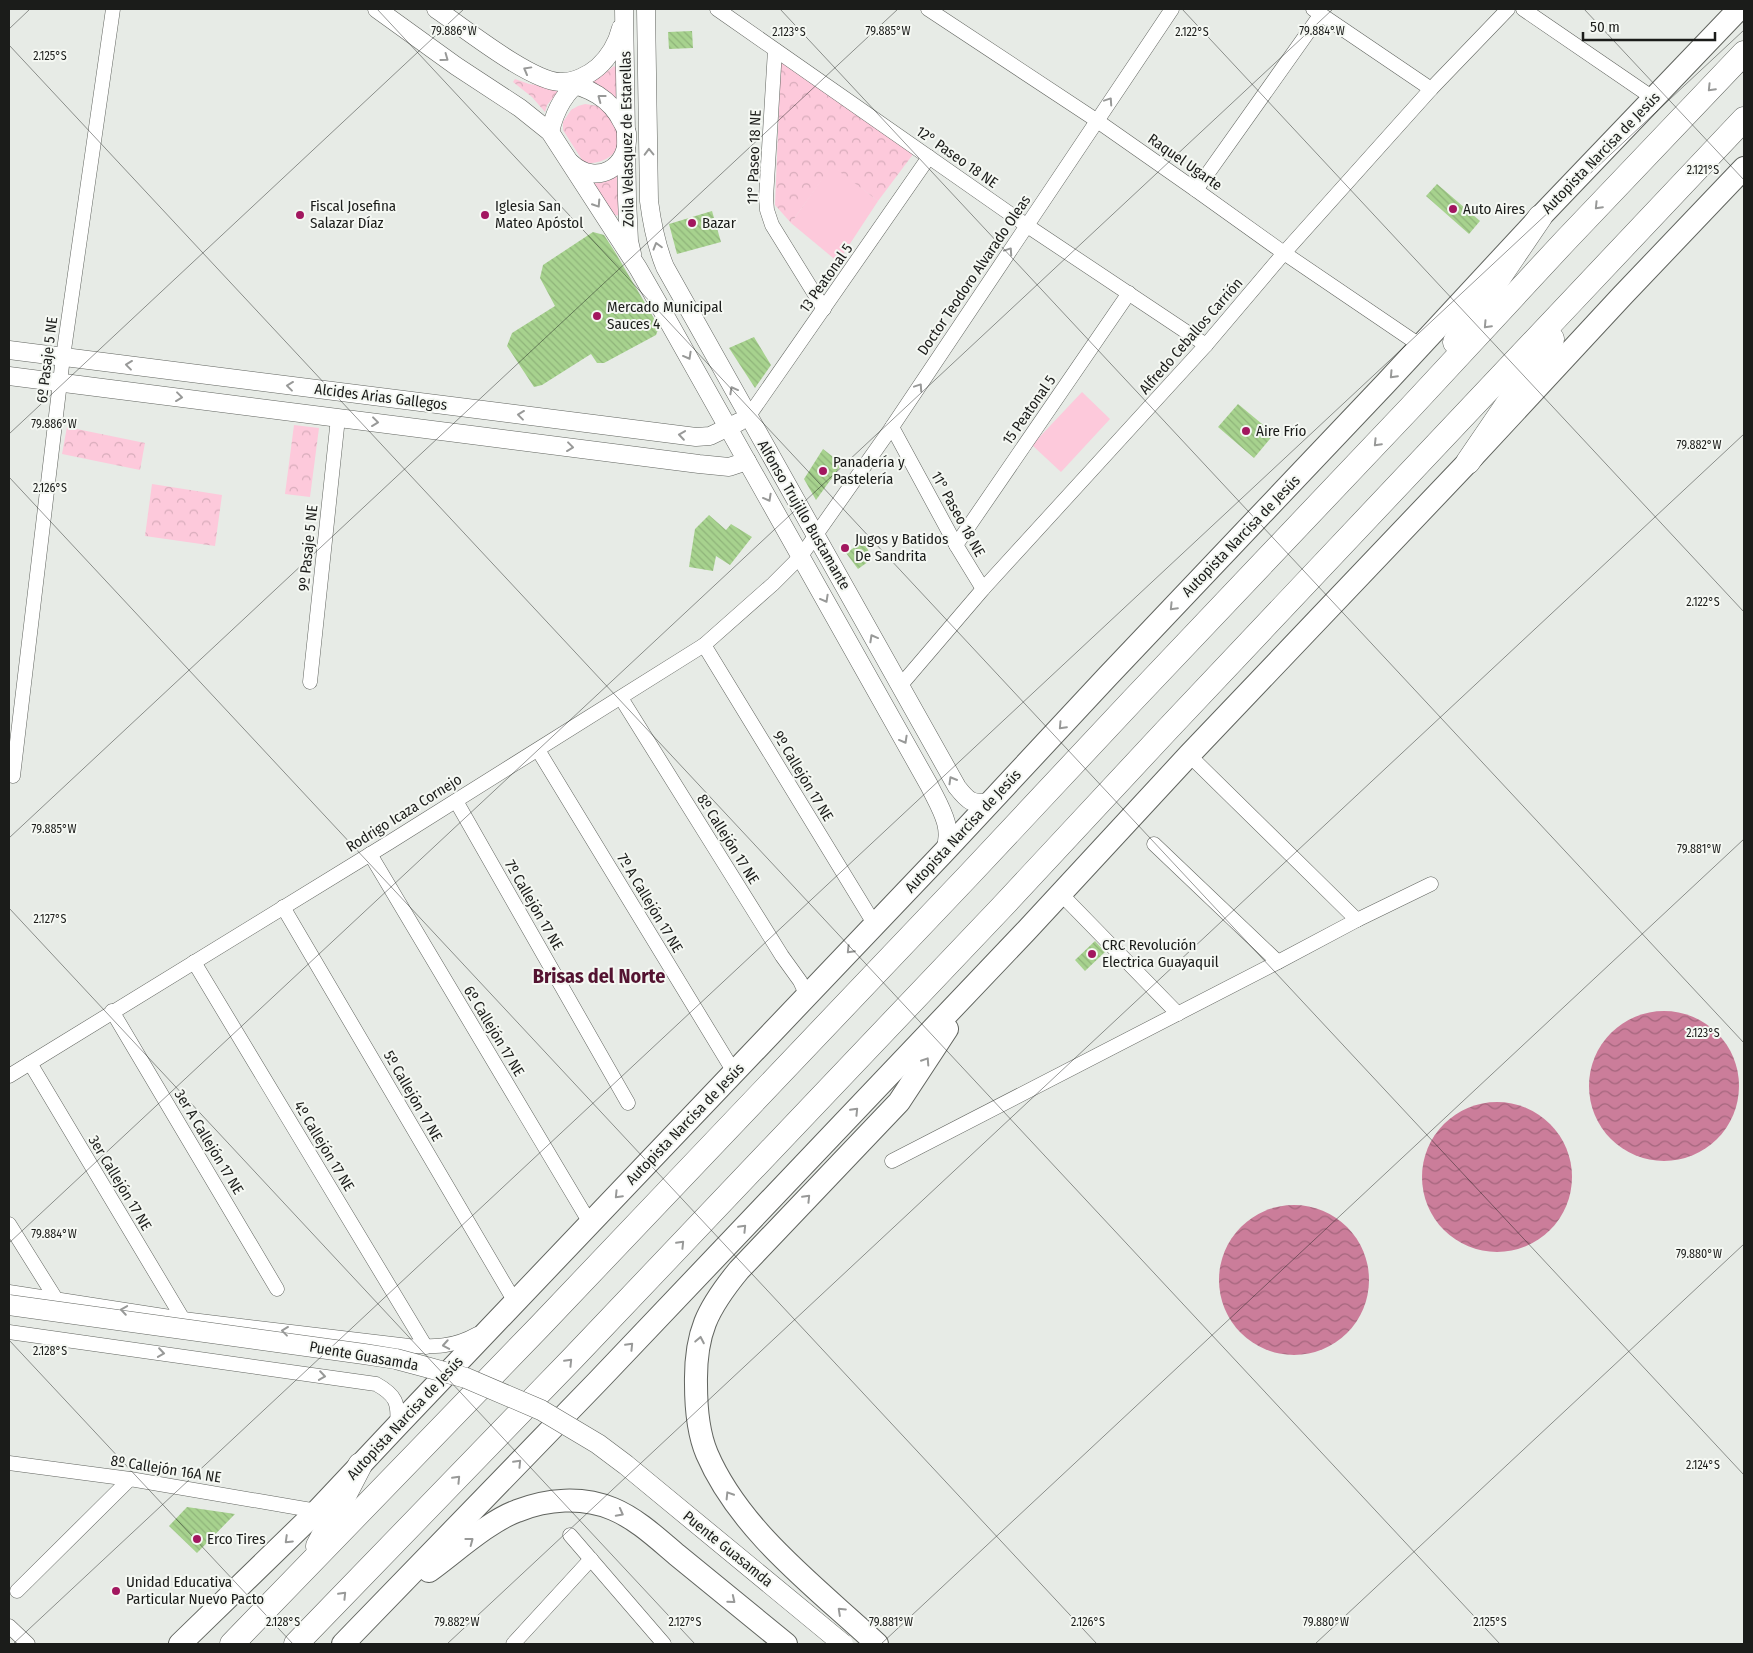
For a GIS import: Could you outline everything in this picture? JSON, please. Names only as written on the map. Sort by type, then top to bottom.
[{"type":"highway","points":[[232,1644],[307,1569],[956,890],[1744,53]]},
{"type":"highway","points":[[296,1644],[573,1358],[989,921],[1744,119]]},
{"type":"highway","points":[[1411,407],[1540,217]]},
{"type":"highway","points":[[1468,462],[1598,272]]},
{"type":"highway","points":[[307,1569],[360,1465]]},
{"type":"main road","name":"Autopista Narcisa de Jesús","points":[[180,1644],[317,1511],[875,925],[1421,346],[1540,217],[1739,9]]},
{"type":"main road","points":[[343,1644],[598,1381],[980,979],[1744,168]]},
{"type":"main road","points":[[877,1644],[775,1550],[730,1498],[706,1453],[700,1429],[696,1393],[696,1369],[700,1333],[719,1294],[745,1263],[899,1102],[980,979]]},
{"type":"main road","name":"Puente Guasamda","points":[[9,1305],[396,1359],[466,1378],[541,1410],[612,1455],[843,1644]]},
{"type":"main road","name":"Puente Guasamda","points":[[9,1319],[365,1366],[433,1380],[500,1404],[537,1421],[599,1458],[826,1644]]},
{"type":"main road","points":[[374,1612],[499,1520],[515,1511],[550,1501],[582,1502],[613,1509],[642,1527],[786,1644]]},
{"type":"street","name":"6º Pasaje 5 NE","points":[[11,776],[63,357],[113,9]]},
{"type":"street","points":[[377,9],[456,66],[520,108],[550,132],[638,268]]},
{"type":"street","points":[[436,9],[520,66],[542,78],[590,90],[607,102],[621,119],[627,132],[624,154],[620,161],[610,170],[596,174],[582,172],[570,163]]},
{"type":"street","name":"Zoila Velasquez de Estarellas","points":[[646,9],[649,200]]},
{"type":"street","name":"12° Paseo 18 NE","points":[[716,9],[1026,225],[1206,344]]},
{"type":"street","name":"Raquel Ugarte","points":[[928,9],[1096,120],[1284,253],[1421,346]]},
{"type":"street","name":"Alfredo Ceballos Carrión","points":[[900,686],[983,588],[1206,344],[1284,253],[1431,89],[1508,9]]},
{"type":"street","points":[[1523,9],[1653,98]]},
{"type":"street","name":"Doctor Teodoro Alvarado Oleas","points":[[801,556],[892,427],[1096,120],[1164,11]]},
{"type":"street","points":[[550,132],[556,111],[562,101],[568,83],[591,73],[610,54],[615,46],[624,12]]},
{"type":"street","name":"Zoila Velasquez de Estarellas","points":[[624,12],[629,241],[638,268]]},
{"type":"street","points":[[1196,190],[1317,12],[1431,89]]},
{"type":"street","name":"11° Paseo 18 NE","points":[[775,50],[766,198],[767,210],[772,226],[824,309]]},
{"type":"street","name":"13 Peatonal 5","points":[[748,417],[929,157]]},
{"type":"street","name":"Alfonso Trujillo Bustamante","points":[[649,200],[653,232],[664,267],[957,787],[973,803],[990,802]]},
{"type":"street","name":"Alfonso Trujillo Bustamante","points":[[638,268],[929,784],[947,824],[948,843],[944,852]]},
{"type":"street","name":"15 Peatonal 5","points":[[956,545],[1129,293]]},
{"type":"street","name":"Alcides Arias Gallegos","points":[[9,350],[696,437],[710,436],[748,417]]},
{"type":"street","name":"Alcides Arias Gallegos","points":[[9,376],[729,467],[747,460]]},
{"type":"street","name":"9º Pasaje 5 NE","points":[[310,682],[338,418]]},
{"type":"street","name":"11° Paseo 18 NE","points":[[892,427],[956,545],[983,588]]},
{"type":"street","name":"Rodrigo Icaza Cornejo","points":[[9,1076],[456,801],[704,645],[774,584],[801,556]]},
{"type":"street","name":"9º Callejón 17 NE","points":[[704,645],[875,925]]},
{"type":"street","name":"8º Callejón 17 NE","points":[[621,698],[782,956],[800,981],[807,996]]},
{"type":"street","name":"7º A Callejón 17 NE","points":[[538,750],[734,1072]]},
{"type":"street","points":[[1189,755],[1357,920]]},
{"type":"street","name":"7º Callejón 17 NE","points":[[456,801],[628,1103]]},
{"type":"street","points":[[1154,844],[1278,962]]},
{"type":"street","name":"6º Callejón 17 NE","points":[[370,854],[590,1224]]},
{"type":"street","points":[[892,1161],[1357,920],[1431,884]]},
{"type":"street","points":[[1060,894],[1178,1014]]},
{"type":"street","name":"5º Callejón 17 NE","points":[[283,907],[515,1302]]},
{"type":"street","name":"4º Callejón 17 NE","points":[[194,962],[426,1347]]},
{"type":"street","name":"3er A Callejón 17 NE","points":[[112,1011],[277,1289]]},
{"type":"street","name":"3er Callejón 17 NE","points":[[30,1063],[183,1319]]},
{"type":"street","points":[[9,1224],[56,1299]]},
{"type":"street","points":[[9,1292],[183,1319],[408,1346],[443,1346],[462,1342],[491,1327]]},
{"type":"street","points":[[9,1332],[376,1384],[393,1396],[397,1404],[397,1426]]},
{"type":"street","name":"8º Callejón 16A NE","points":[[9,1463],[130,1478],[317,1511]]},
{"type":"street","points":[[17,1591],[130,1478]]},
{"type":"street","points":[[570,1535],[656,1641]]},
{"type":"street","points":[[513,1644],[591,1559]]},
{"type":"street","points":[[9,1626],[28,1644]]},
{"type":"green space","points":[[781,60],[917,149],[878,201],[832,166],[791,223],[775,205]]},
{"type":"green space","points":[[614,66],[617,68],[616,99],[590,81],[603,75]]},
{"type":"green space","points":[[515,79],[529,84],[558,88],[559,91],[547,105],[545,112],[532,97],[513,82]]},
{"type":"green space","points":[[585,104],[600,107],[606,112],[618,132],[619,140],[615,152],[598,162],[584,163],[563,130],[563,122],[571,110]]},
{"type":"green space","points":[[832,165],[878,201],[838,262],[791,223]]},
{"type":"green space","points":[[618,173],[619,215],[612,216],[592,182],[600,183],[606,181]]},
{"type":"green space","points":[[1082,392],[1110,419],[1061,472],[1032,445]]},
{"type":"green space","points":[[294,425],[319,428],[310,497],[285,494]]},
{"type":"green space","points":[[67,427],[145,443],[140,470],[62,454]]},
{"type":"green space","points":[[152,484],[222,495],[215,546],[145,536]]},
{"type":"water","points":[[1664,1011],[1679,1012],[1693,1016],[1706,1023],[1717,1033],[1727,1044],[1734,1057],[1738,1071],[1738,1101],[1734,1115],[1727,1128],[1717,1139],[1706,1149],[1693,1156],[1679,1160],[1664,1161],[1649,1160],[1635,1156],[1622,1149],[1611,1139],[1601,1128],[1594,1115],[1590,1101],[1589,1086],[1590,1071],[1594,1057],[1601,1044],[1611,1033],[1622,1023],[1635,1016],[1649,1012]]},
{"type":"water","points":[[1497,1102],[1512,1103],[1526,1107],[1539,1114],[1550,1124],[1560,1135],[1567,1148],[1571,1162],[1571,1192],[1567,1206],[1560,1219],[1550,1230],[1539,1240],[1526,1247],[1512,1251],[1497,1252],[1482,1251],[1468,1247],[1455,1240],[1444,1230],[1434,1219],[1427,1206],[1423,1192],[1422,1177],[1423,1162],[1427,1148],[1434,1135],[1444,1124],[1455,1114],[1468,1107],[1482,1103]]},
{"type":"water","points":[[1294,1205],[1309,1206],[1323,1210],[1336,1217],[1347,1227],[1357,1238],[1364,1251],[1368,1265],[1368,1295],[1364,1309],[1357,1322],[1347,1333],[1336,1343],[1323,1350],[1309,1354],[1294,1355],[1279,1354],[1265,1350],[1252,1343],[1241,1333],[1231,1322],[1224,1309],[1220,1295],[1219,1280],[1220,1265],[1224,1251],[1231,1238],[1241,1227],[1252,1217],[1265,1210],[1279,1206]]},
{"type":"building","points":[[692,31],[693,48],[669,49],[668,32]]},
{"type":"building","name":"Auto Aires","points":[[1437,184],[1480,221],[1469,234],[1426,196]]},
{"type":"building","points":[[712,211],[721,242],[677,254],[669,224]]},
{"type":"building","name":"Mercado Municipal Sauces 4","points":[[593,232],[604,235],[615,252],[659,327],[656,335],[604,363],[597,363],[591,354],[542,385],[534,387],[507,346],[512,333],[555,306],[540,278],[543,265]]},
{"type":"building","points":[[754,337],[771,365],[755,388],[729,348]]},
{"type":"building","name":"Aire Frío","points":[[1238,404],[1274,434],[1254,458],[1218,427]]},
{"type":"building","name":"Panadería y Pastelería","points":[[823,449],[842,464],[816,500],[804,479]]},
{"type":"building","points":[[709,515],[726,530],[731,524],[752,537],[730,565],[716,556],[713,571],[689,567],[695,529]]},
{"type":"building","points":[[864,541],[872,559],[858,569],[846,553]]},
{"type":"building","name":"CRC Revolución Electrica Guayaquil","points":[[1095,941],[1105,952],[1085,971],[1075,960]]},
{"type":"building","name":"Erco Tires","points":[[187,1507],[235,1514],[197,1553],[169,1526]]},
{"type":"place","name":"Auto Aires","points":[[1453,209]]},
{"type":"place","name":"Fiscal Josefina Salazar Díaz","points":[[300,215]]},
{"type":"place","name":"Iglesia San Mateo Apóstol","points":[[485,215]]},
{"type":"place","name":"Bazar","points":[[692,223]]},
{"type":"place","name":"Mercado Municipal Sauces 4","points":[[597,316]]},
{"type":"place","name":"Aire Frío","points":[[1246,431]]},
{"type":"place","name":"Panadería y Pastelería","points":[[823,471]]},
{"type":"place","name":"Jugos y Batidos De Sandrita","points":[[845,548]]},
{"type":"place","name":"CRC Revolución Electrica Guayaquil","points":[[1092,954]]},
{"type":"place","name":"Erco Tires","points":[[197,1539]]},
{"type":"place","name":"Unidad Educativa Particular Nuevo Pacto","points":[[116,1591]]},
{"type":"district","name":"Brisas del Norte","points":[[599,976]]}]
